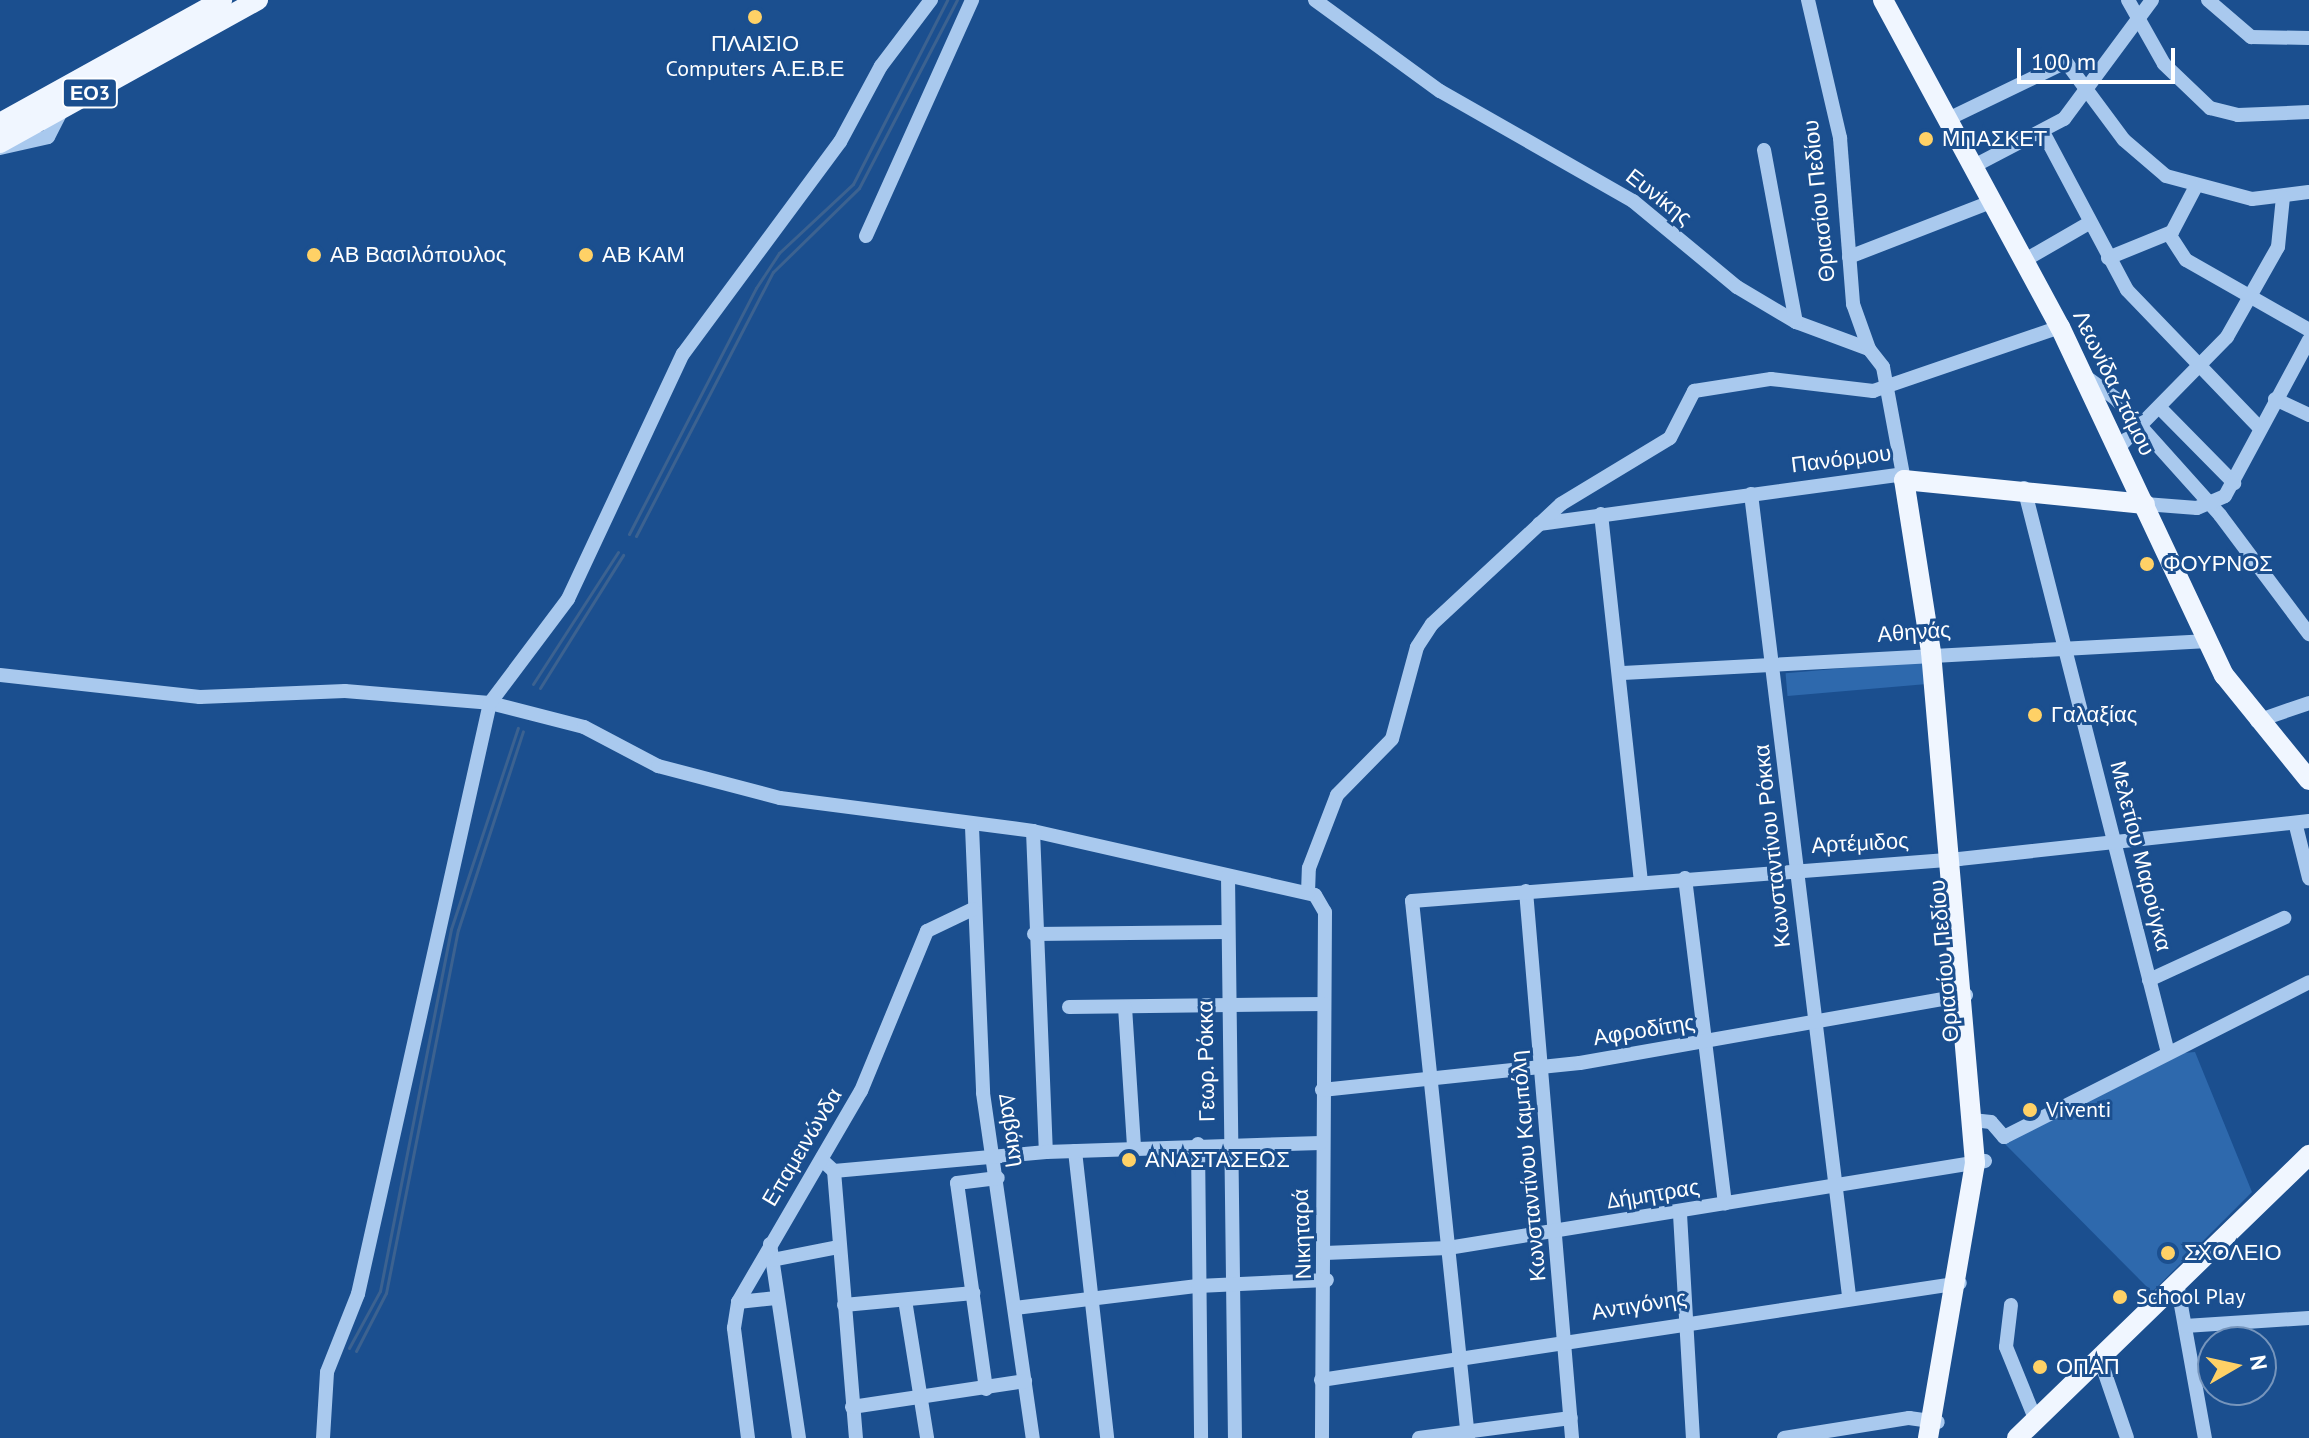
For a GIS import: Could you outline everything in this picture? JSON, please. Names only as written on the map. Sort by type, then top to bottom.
[{"type":"main road","name":"ΕΟ3","points":[[0,123],[222,0]]},
{"type":"main road","name":"ΕΟ3","points":[[0,146],[258,0]]},
{"type":"main road","name":"Λεωνίδα Στάμου","points":[[1883,0],[2085,376],[2208,641],[2257,721],[2309,780]]},
{"type":"main road","name":"Πανόρμου","points":[[1907,478],[2024,488],[2145,504]]},
{"type":"main road","name":"Θριασίου Πεδίου","points":[[1907,478],[1936,652],[1980,1162],[1933,1432]]},
{"type":"main road","points":[[2017,1438],[2309,1155]]},
{"type":"street","points":[[323,1438],[327,1372],[358,1294],[490,703],[568,599],[683,354],[840,142],[881,66],[931,0]]},
{"type":"street","points":[[866,236],[972,0]]},
{"type":"street","name":"Ευνίκης","points":[[1315,0],[1440,91],[1633,201],[1737,287],[1796,322],[1869,349]]},
{"type":"street","name":"Θριασίου Πεδίου","points":[[1808,0],[1840,138],[1853,304],[1869,349]]},
{"type":"street","points":[[2128,0],[2136,20],[2164,64],[2210,108],[2238,115],[2309,112]]},
{"type":"street","points":[[1972,167],[2064,119],[2152,0]]},
{"type":"street","points":[[2208,0],[2251,37],[2309,38]]},
{"type":"street","points":[[1948,119],[2060,61],[2086,87],[2149,164],[2195,188],[2252,199],[2283,197],[2308,187]]},
{"type":"street","points":[[2043,132],[2108,258],[2139,306],[2260,428]]},
{"type":"street","points":[[1764,150],[1796,322]]},
{"type":"street","points":[[2108,258],[2169,234],[2195,188]]},
{"type":"street","points":[[2119,447],[2162,410],[2200,366],[2251,295],[2278,247],[2283,197]]},
{"type":"street","points":[[1849,257],[1991,202]]},
{"type":"street","points":[[2025,260],[2089,223]]},
{"type":"street","points":[[2169,234],[2186,260],[2309,330]]},
{"type":"street","points":[[0,675],[200,697],[345,691],[490,703],[584,727],[658,766],[780,798],[972,827],[1033,831],[1308,893],[1309,868],[1344,780],[1380,758],[1392,739],[1417,647],[1539,524],[1590,483],[1670,438],[1684,403],[1710,383],[1771,379],[1888,388],[2060,327]]},
{"type":"street","points":[[2145,504],[2207,504],[2234,483],[2275,399],[2309,340]]},
{"type":"street","points":[[1869,349],[1888,388],[1907,478]]},
{"type":"street","points":[[2085,376],[2142,430],[2207,504],[2309,634]]},
{"type":"street","points":[[2275,399],[2309,415]]},
{"type":"street","points":[[2162,410],[2234,483]]},
{"type":"street","name":"Πανόρμου","points":[[1539,524],[1751,494],[1907,478]]},
{"type":"street","name":"Μελετίου Μαρούγκα","points":[[2024,488],[2167,1049]]},
{"type":"street","name":"Κωνσταντίνου Ρόκκα","points":[[1751,494],[1775,665],[1795,868],[1849,1296]]},
{"type":"street","points":[[1601,514],[1623,673],[1641,882]]},
{"type":"street","name":"Αθηνάς","points":[[1623,673],[1936,652],[2208,641]]},
{"type":"street","points":[[2257,721],[2309,703]]},
{"type":"street","points":[[2303,823],[2309,878]]},
{"type":"street","name":"Αρτέμιδος","points":[[1431,1081],[1412,901],[1795,868],[1954,859],[2303,823]]},
{"type":"street","name":"Δαβάκη","points":[[972,827],[973,909],[995,1156],[1033,1438]]},
{"type":"street","points":[[1033,831],[1034,934],[1046,1152]]},
{"type":"street","name":"Γεωρ. Ρόκκα","points":[[1228,876],[1227,1006],[1235,1438]]},
{"type":"street","points":[[1685,878],[1725,1204]]},
{"type":"street","name":"Κωνσταντίνου Καμπόλη","points":[[1526,891],[1572,1438]]},
{"type":"street","name":"Νικηταρά","points":[[1308,893],[1323,901],[1325,912],[1321,1143],[1327,1280],[1321,1380],[1322,1438]]},
{"type":"street","name":"Επαμεινώνδα","points":[[748,1438],[734,1328],[738,1302],[861,1091],[927,931],[943,917],[973,909]]},
{"type":"street","points":[[2149,980],[2284,918]]},
{"type":"street","points":[[1034,934],[1227,932]]},
{"type":"street","points":[[1977,1120],[2004,1137],[2167,1049],[2179,1050],[2309,982]]},
{"type":"street","name":"Αφροδίτης","points":[[1322,1090],[1542,1068],[1814,1025],[1966,995]]},
{"type":"street","points":[[1069,1007],[1324,1004]]},
{"type":"street","points":[[1125,1007],[1134,1148]]},
{"type":"street","points":[[1431,1081],[1467,1435]]},
{"type":"street","points":[[834,1171],[1046,1152],[1198,1144],[1321,1143]]},
{"type":"street","points":[[1198,1144],[1201,1438]]},
{"type":"street","points":[[1075,1151],[1089,1299],[1107,1438]]},
{"type":"street","points":[[822,1160],[834,1171],[856,1438]]},
{"type":"street","name":"Δήμητρας","points":[[1325,1253],[1448,1248],[1837,1189],[1980,1162]]},
{"type":"street","points":[[986,1389],[957,1183],[998,1178]]},
{"type":"street","points":[[1680,1214],[1693,1438]]},
{"type":"street","points":[[770,1244],[799,1438]]},
{"type":"street","points":[[772,1260],[838,1247]]},
{"type":"street","points":[[1015,1308],[1198,1286],[1327,1280]]},
{"type":"street","name":"Αντιγόνης","points":[[1321,1380],[1688,1320],[1960,1283]]},
{"type":"street","points":[[2177,1283],[2205,1438]]},
{"type":"street","points":[[844,1305],[973,1293]]},
{"type":"street","points":[[738,1302],[776,1298]]},
{"type":"street","points":[[905,1300],[918,1398],[927,1438]]},
{"type":"street","points":[[2011,1305],[2006,1347],[2036,1421]]},
{"type":"street","points":[[2185,1326],[2308,1321]]},
{"type":"street","points":[[2100,1359],[2127,1438]]},
{"type":"street","points":[[852,1407],[1025,1381]]},
{"type":"street","points":[[1419,1438],[1467,1435],[1571,1418]]},
{"type":"street","points":[[1784,1438],[1933,1432]]},
{"type":"shaded area","points":[[1925,661],[1927,684],[1788,696],[1786,673]]},
{"type":"shaded area","points":[[2195,1052],[2252,1192],[2152,1292],[2003,1142],[2172,1054]]},
{"type":"waterway","points":[[629,534],[756,288],[779,253],[853,184],[947,0]]},
{"type":"waterway","points":[[636,536],[773,272],[859,188],[957,0]]},
{"type":"waterway","points":[[533,684],[618,552]]},
{"type":"waterway","points":[[540,688],[623,555]]},
{"type":"waterway","points":[[349,1348],[380,1291],[451,929],[518,728]]},
{"type":"waterway","points":[[356,1351],[386,1293],[458,930],[523,731]]},
{"type":"place","name":"ΠΛΑΙΣΙΟ Computers Α.Ε.Β.Ε","points":[[755,17]]},
{"type":"place","name":"ΜΠΑΣΚΕΤ","points":[[1926,139]]},
{"type":"place","name":"ΑΒ Βασιλόπουλος","points":[[314,255]]},
{"type":"place","name":"ΑΒ ΚΑΜ","points":[[586,255]]},
{"type":"place","name":"ΦΟΥΡΝΟΣ","points":[[2147,564]]},
{"type":"place","name":"Γαλαξίας","points":[[2035,715]]},
{"type":"place","name":"Viventi","points":[[2030,1110]]},
{"type":"place","name":"ΑΝΑΣΤΑΣΕΩΣ","points":[[1129,1160]]},
{"type":"place","name":"ΣΧΟΛΕΙΟ","points":[[2168,1253]]},
{"type":"place","name":"School Play","points":[[2120,1297]]},
{"type":"place","name":"ΟΠΑΠ","points":[[2040,1367]]}]
